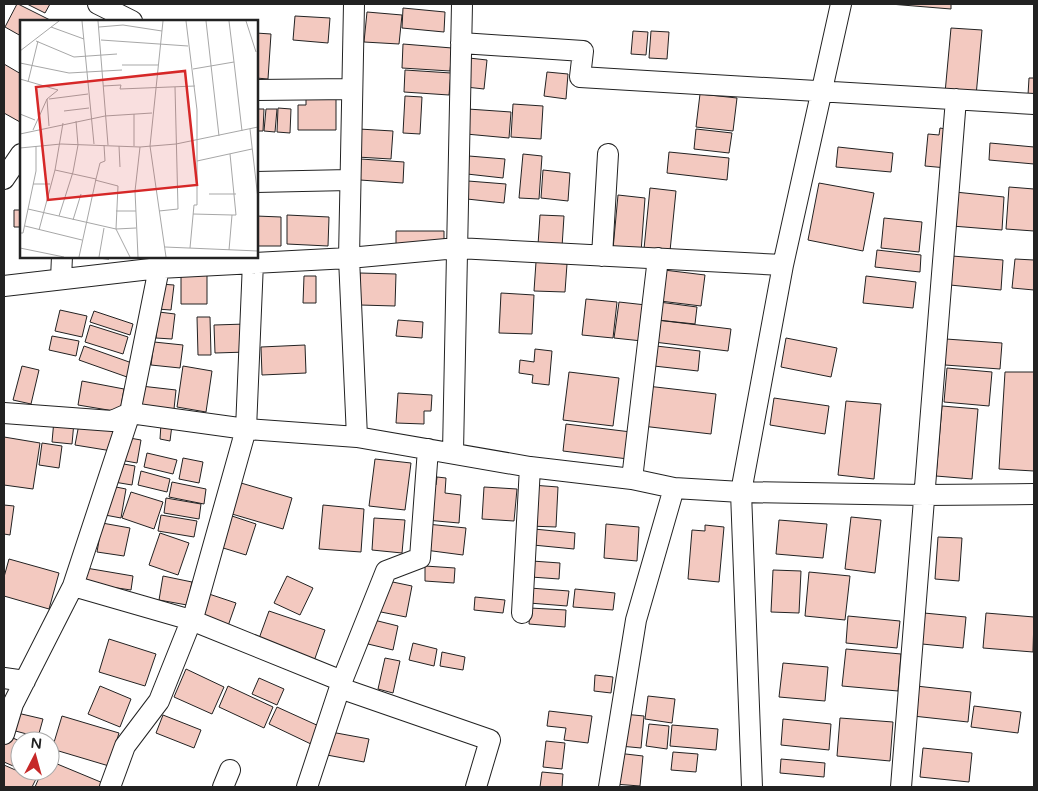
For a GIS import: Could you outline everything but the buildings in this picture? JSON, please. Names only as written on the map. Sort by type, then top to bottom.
[{"type":"street","points":[[98,4],[130,20]]},
{"type":"street","points":[[354,4],[349,180],[349,258],[358,438]]},
{"type":"street","points":[[453,452],[462,4]]},
{"type":"street","points":[[752,787],[741,492],[783,265],[841,4]]},
{"type":"street","points":[[461,42],[583,51],[580,77],[1034,104]]},
{"type":"street","points":[[258,90],[352,89]]},
{"type":"street","points":[[901,787],[956,99]]},
{"type":"street","points":[[602,256],[608,154]]},
{"type":"street","points":[[4,179],[20,155]]},
{"type":"street","points":[[258,182],[349,180]]},
{"type":"street","points":[[4,286],[159,268],[349,258],[457,248],[783,265]]},
{"type":"street","points":[[61,279],[62,258]]},
{"type":"street","points":[[632,479],[658,258]]},
{"type":"street","points":[[110,787],[125,746],[159,701],[191,620],[246,430],[253,262]]},
{"type":"street","points":[[4,734],[13,704],[72,586],[130,413],[159,268]]},
{"type":"street","points":[[4,413],[112,421],[130,413],[246,430],[358,438],[453,452],[530,467],[632,479],[674,488],[741,492],[924,495],[1034,494]]},
{"type":"street","points":[[307,787],[341,684],[386,571],[420,558],[428,449]]},
{"type":"street","points":[[522,613],[530,467]]},
{"type":"street","points":[[609,787],[636,620],[674,488]]},
{"type":"street","points":[[72,586],[191,620],[341,684],[490,740],[476,787]]},
{"type":"street","points":[[4,678],[25,681]]}]
